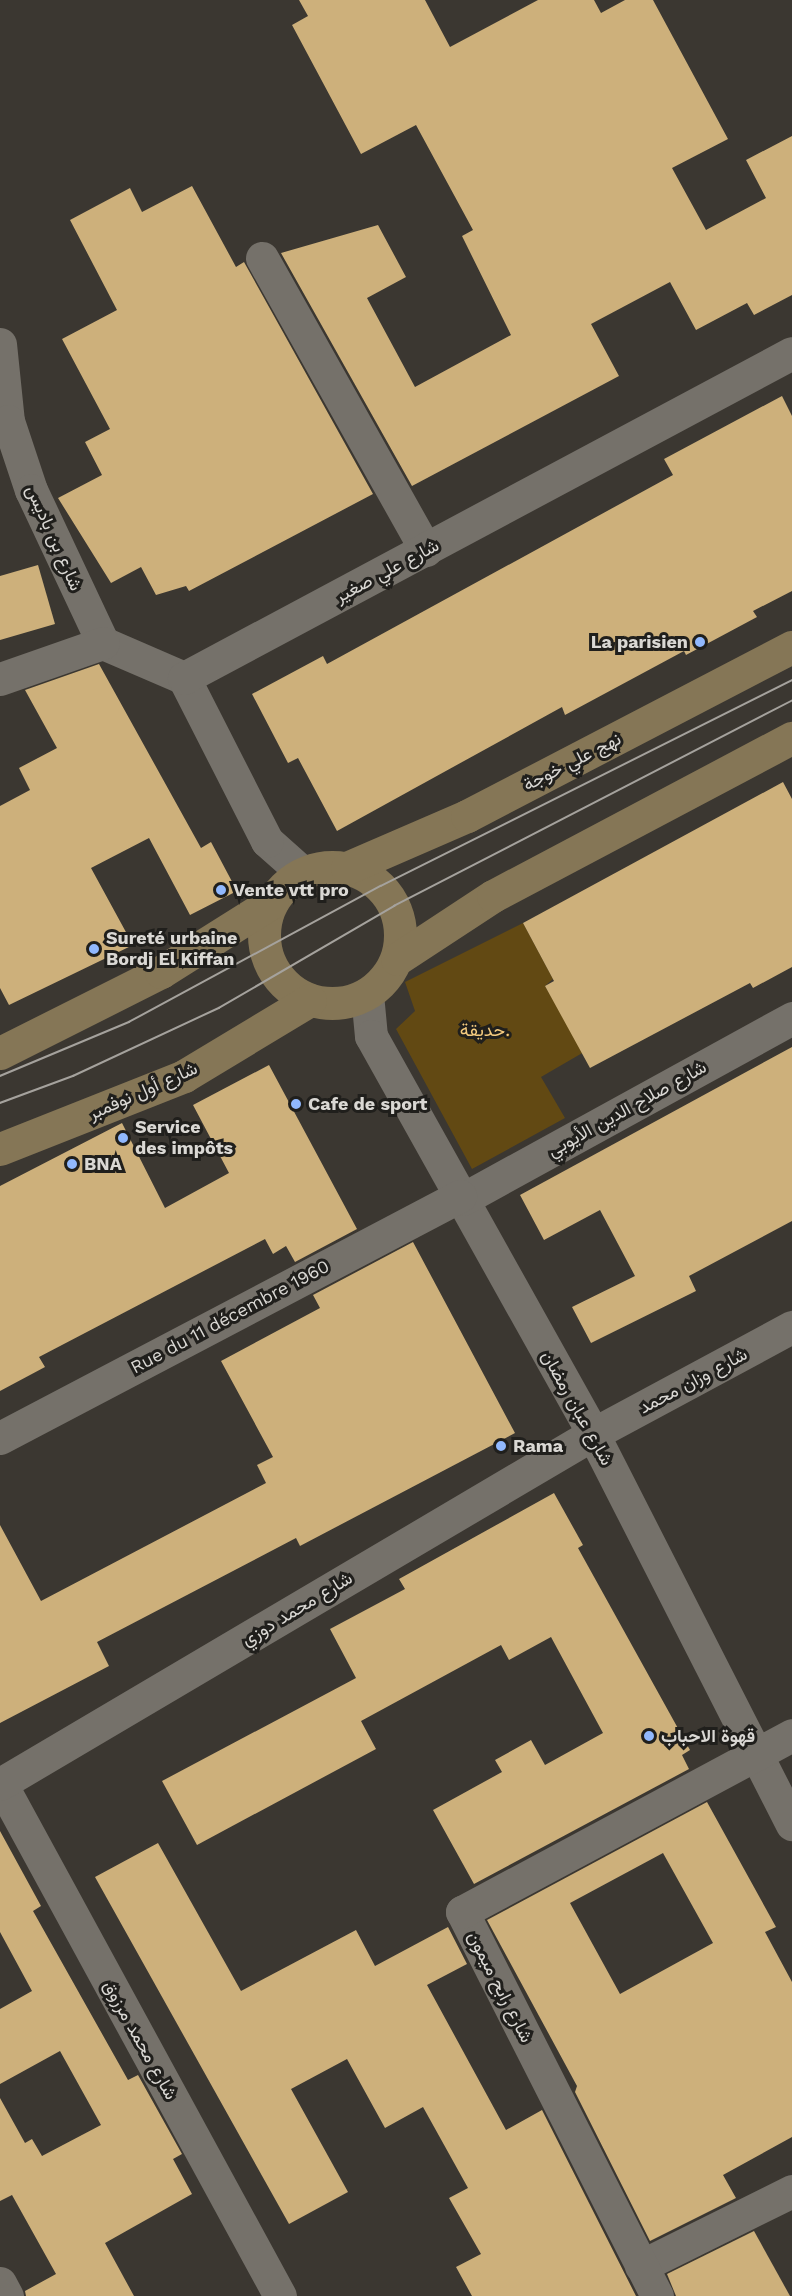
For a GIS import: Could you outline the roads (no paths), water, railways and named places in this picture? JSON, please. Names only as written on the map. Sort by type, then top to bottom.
[{"type":"main road","name":"نهج علي خوجة","points":[[347,868],[467,816],[792,647]]},
{"type":"main road","points":[[397,959],[493,896],[792,738]]},
{"type":"main road","points":[[0,1053],[161,972],[272,902],[303,873],[347,868],[381,886],[397,911],[401,936],[397,959],[385,979],[367,994],[329,1004],[310,1000],[283,985],[270,965],[264,944],[272,902]]},
{"type":"main road","name":"شارع أول نوفمبر","points":[[0,1149],[184,1076],[310,1000]]},
{"type":"street","points":[[262,258],[426,550]]},
{"type":"street","name":"شارع بن باديس","points":[[0,344],[8,421],[31,490],[103,643]]},
{"type":"street","name":"شارع علي صغير","points":[[184,678],[792,353]]},
{"type":"street","points":[[0,679],[103,643],[184,678],[267,841],[303,873]]},
{"type":"street","name":"شارع عبان رمضان","points":[[367,994],[371,1036],[593,1434],[792,1824]]},
{"type":"street","name":"شارع صلاح الدين الأيوبي","points":[[462,1198],[792,1018]]},
{"type":"street","name":"Rue du 11 décembre 1960","points":[[0,1438],[462,1198]]},
{"type":"street","name":"شارع وزان محمد","points":[[593,1434],[792,1327]]},
{"type":"street","name":"شارع محمد دوزي","points":[[0,1784],[593,1434]]},
{"type":"street","points":[[757,1754],[792,1735]]},
{"type":"street","name":"شارع رابح ميمون","points":[[657,2296],[462,1912],[757,1754]]},
{"type":"street","name":"شارع محمد مرزوق","points":[[0,1784],[280,2296]]},
{"type":"street","points":[[641,2266],[792,2191]]},
{"type":"street","points":[[0,2283],[7,2296]]},
{"type":"tram line","points":[[0,1076],[129,1022],[381,886],[792,680]]},
{"type":"tram line","points":[[0,1103],[73,1076],[219,1008],[394,906],[792,701]]},
{"type":"place","name":"La parisien","points":[[700,642]]},
{"type":"place","name":"Vente vtt pro","points":[[221,890]]},
{"type":"place","name":"Sureté urbaine Bordj El Kiffan","points":[[94,949]]},
{"type":"place","name":"Cafe de sport","points":[[296,1104]]},
{"type":"place","name":"Service des impôts","points":[[123,1138]]},
{"type":"place","name":"BNA","points":[[72,1164]]},
{"type":"place","name":"Rama","points":[[501,1446]]},
{"type":"place","name":"قهوة الاحباب","points":[[649,1736]]},
{"type":"park label","name":"حديقة.","points":[[485,1030]]}]
